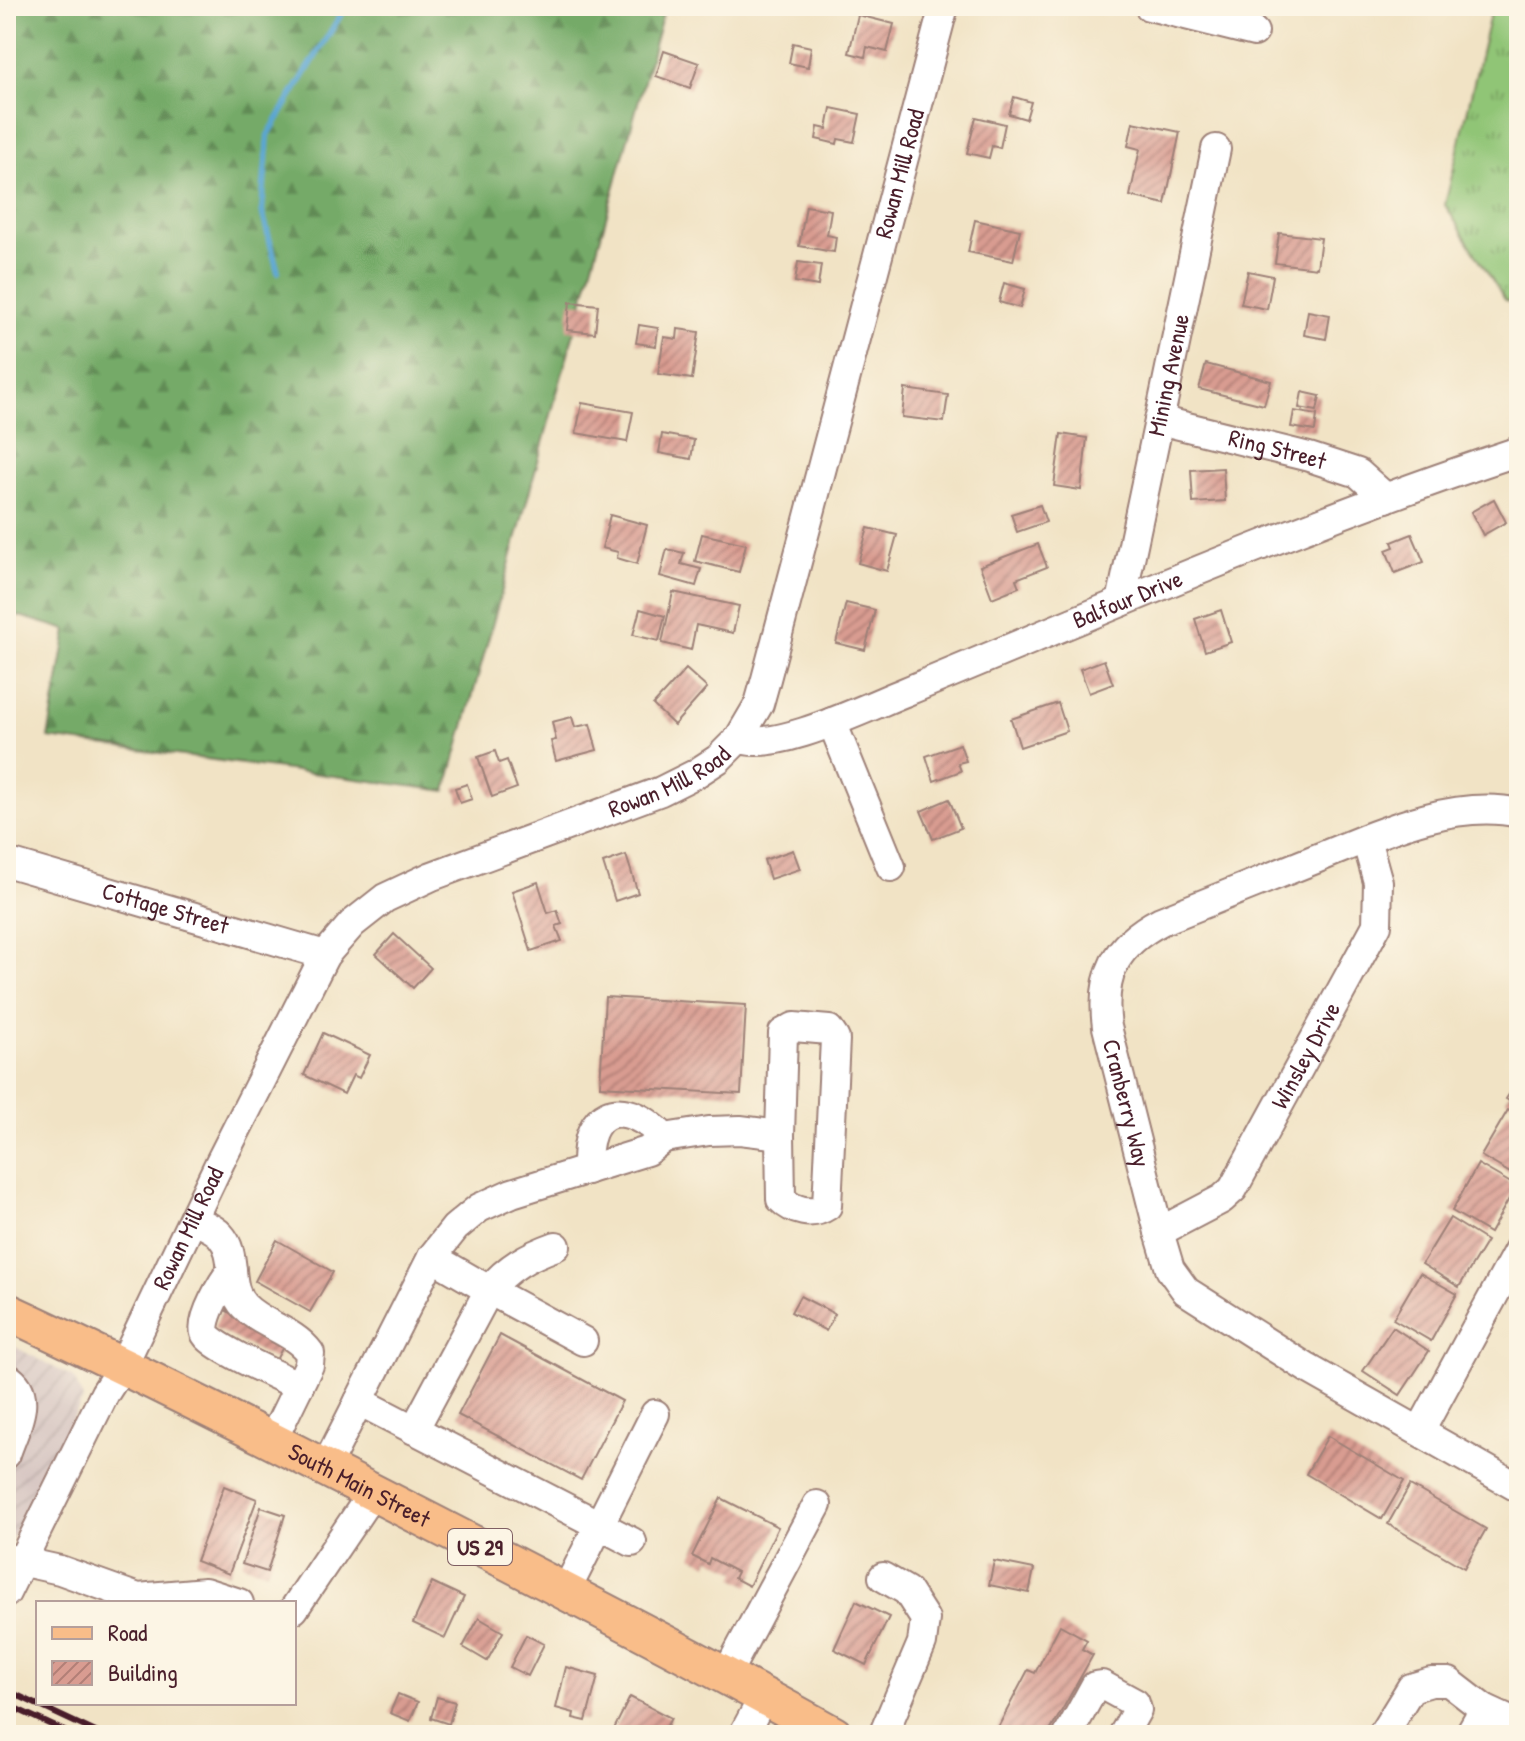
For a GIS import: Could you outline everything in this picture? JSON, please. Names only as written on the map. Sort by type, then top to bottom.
[{"type":"main road","name":"South Main Street","points":[[6,1311],[123,1365],[373,1492],[726,1675],[834,1735]]},
{"type":"street","name":"Rowan Mill Road","points":[[6,1593],[13,1560],[123,1365],[325,955],[352,924],[385,898],[432,876],[661,791],[718,759],[739,738],[759,704],[944,6]]},
{"type":"street","points":[[1149,6],[1254,32]]},
{"type":"street","name":"Mining Avenue","points":[[1121,602],[1216,149]]},
{"type":"street","name":"Ring Street","points":[[1159,420],[1309,457],[1358,473],[1386,498]]},
{"type":"street","name":"Balfour Drive","points":[[739,738],[747,742],[767,742],[832,722],[1121,602],[1386,498],[1519,451]]},
{"type":"street","points":[[832,722],[891,867]]},
{"type":"street","name":"Cranberry Way","points":[[1519,813],[1494,809],[1469,810],[1417,821],[1161,921],[1130,940],[1111,969],[1104,1004],[1107,1027],[1159,1232],[1170,1269],[1186,1291],[1307,1368],[1519,1488]]},
{"type":"street","name":"Winsley Drive","points":[[1159,1232],[1222,1199],[1233,1189],[1377,925],[1378,882],[1366,839]]},
{"type":"street","name":"Cottage Street","points":[[6,862],[325,955]]},
{"type":"street","points":[[794,1027],[829,1030],[835,1039],[827,1206],[818,1212],[790,1209],[781,1199],[780,1135],[783,1033],[794,1027]]},
{"type":"street","points":[[587,1170],[592,1131],[602,1119],[617,1112],[635,1114],[652,1124],[664,1138]]},
{"type":"street","points":[[325,1468],[432,1257],[455,1228],[479,1208],[512,1193],[647,1151],[664,1138],[740,1130],[780,1135]]},
{"type":"street","points":[[193,1219],[219,1234],[230,1249],[226,1277],[204,1329],[205,1336],[218,1347],[299,1386]]},
{"type":"street","points":[[414,1430],[489,1290],[502,1274],[519,1261],[556,1246]]},
{"type":"street","points":[[1420,1431],[1519,1249]]},
{"type":"street","points":[[432,1257],[583,1341]]},
{"type":"street","points":[[226,1277],[243,1305],[303,1343],[310,1353],[309,1365],[272,1441]]},
{"type":"street","points":[[6,1377],[20,1391],[23,1403],[6,1454]]},
{"type":"street","points":[[359,1401],[632,1542]]},
{"type":"street","points":[[566,1591],[655,1414]]},
{"type":"street","points":[[296,1606],[373,1492]]},
{"type":"street","points":[[726,1675],[817,1505]]},
{"type":"street","points":[[13,1560],[60,1570],[138,1598],[205,1592],[233,1601]]},
{"type":"street","points":[[883,1577],[907,1591],[925,1619],[922,1643],[883,1735]]},
{"type":"street","points":[[1382,1735],[1411,1688],[1431,1682],[1449,1682],[1484,1709],[1519,1725]]},
{"type":"street","points":[[1068,1735],[1095,1686],[1102,1685],[1135,1703],[1137,1710],[1123,1735]]},
{"type":"street","points":[[743,1735],[764,1696]]},
{"type":"street","points":[[1469,1735],[1484,1709]]},
{"type":"shaded area","points":[[6,1342],[74,1378],[83,1399],[6,1550]]},
{"type":"green space","points":[[6,6],[665,6],[446,791],[48,738],[67,630],[6,612]]},
{"type":"green space","points":[[1492,6],[1519,6],[1519,305],[1505,300],[1445,205]]},
{"type":"building","points":[[858,15],[894,24],[887,52],[867,47],[865,57],[849,53]]},
{"type":"building","points":[[793,43],[811,47],[808,67],[789,63]]},
{"type":"building","points":[[664,51],[699,63],[690,88],[656,76]]},
{"type":"building","points":[[1014,97],[1031,102],[1026,119],[1009,114]]},
{"type":"building","points":[[831,108],[860,114],[854,142],[838,139],[837,144],[816,139],[818,127],[827,129]]},
{"type":"building","points":[[976,117],[1005,124],[1000,148],[992,146],[989,158],[967,153]]},
{"type":"building","points":[[1133,122],[1180,132],[1165,204],[1130,196],[1140,149],[1128,146]]},
{"type":"building","points":[[806,206],[831,210],[827,235],[836,237],[834,252],[799,246]]},
{"type":"building","points":[[975,220],[1020,230],[1013,261],[968,252]]},
{"type":"building","points":[[1279,233],[1321,238],[1317,268],[1275,263]]},
{"type":"building","points":[[798,262],[821,265],[818,286],[795,282]]},
{"type":"building","points":[[1248,271],[1273,276],[1267,309],[1241,304]]},
{"type":"building","points":[[1004,283],[1025,289],[1020,308],[999,302]]},
{"type":"building","points":[[570,302],[598,305],[595,333],[567,330]]},
{"type":"building","points":[[1308,311],[1330,315],[1326,339],[1304,335]]},
{"type":"building","points":[[639,325],[658,328],[656,346],[636,343]]},
{"type":"building","points":[[678,329],[699,332],[692,379],[658,374],[664,337],[677,339]]},
{"type":"building","points":[[1206,364],[1271,381],[1264,405],[1199,389]]},
{"type":"building","points":[[905,389],[948,395],[944,422],[902,417]]},
{"type":"building","points":[[1302,392],[1320,396],[1317,411],[1299,408]]},
{"type":"building","points":[[582,403],[633,412],[627,442],[576,433]]},
{"type":"building","points":[[1294,411],[1317,415],[1315,431],[1291,427]]},
{"type":"building","points":[[662,434],[694,440],[691,459],[659,453]]},
{"type":"building","points":[[1061,434],[1087,438],[1081,490],[1054,486]]},
{"type":"building","points":[[1223,468],[1225,501],[1193,503],[1191,470]]},
{"type":"building","points":[[1494,499],[1506,522],[1483,535],[1471,512]]},
{"type":"building","points":[[1040,505],[1046,522],[1017,532],[1011,514]]},
{"type":"building","points":[[610,515],[647,525],[637,564],[617,558],[618,552],[602,548]]},
{"type":"building","points":[[868,528],[897,535],[887,571],[858,563]]},
{"type":"building","points":[[702,534],[746,544],[739,572],[695,561]]},
{"type":"building","points":[[1412,534],[1424,562],[1395,573],[1386,550],[1394,547],[1392,542]]},
{"type":"building","points":[[1038,544],[1047,567],[1016,579],[1019,587],[992,598],[980,566]]},
{"type":"building","points":[[667,549],[684,553],[681,564],[701,569],[696,586],[660,576]]},
{"type":"building","points":[[673,592],[739,606],[733,633],[696,625],[691,650],[662,643]]},
{"type":"building","points":[[846,603],[875,610],[865,650],[836,643]]},
{"type":"building","points":[[640,609],[665,616],[659,641],[633,635]]},
{"type":"building","points":[[1221,610],[1231,642],[1205,651],[1195,619]]},
{"type":"building","points":[[1104,660],[1113,684],[1089,693],[1080,669]]},
{"type":"building","points":[[686,669],[707,688],[674,725],[653,705]]},
{"type":"building","points":[[1058,703],[1067,731],[1020,747],[1011,719]]},
{"type":"building","points":[[572,717],[575,727],[590,724],[597,750],[556,761],[551,741],[556,740],[552,722]]},
{"type":"building","points":[[960,744],[966,761],[958,763],[961,771],[934,781],[926,756]]},
{"type":"building","points":[[495,751],[499,763],[507,760],[517,788],[492,797],[478,757]]},
{"type":"building","points":[[467,784],[472,799],[460,803],[455,788]]},
{"type":"building","points":[[949,799],[961,828],[933,839],[921,811]]},
{"type":"building","points":[[793,850],[800,869],[770,879],[764,860]]},
{"type":"building","points":[[626,855],[638,893],[615,901],[603,863]]},
{"type":"building","points":[[538,882],[548,913],[557,910],[562,924],[556,926],[562,941],[531,951],[512,891]]},
{"type":"building","points":[[394,934],[431,968],[413,988],[376,954]]},
{"type":"building","points":[[605,997],[746,1005],[741,1094],[600,1086]]},
{"type":"building","points":[[323,1033],[370,1055],[359,1078],[353,1075],[344,1094],[304,1075]]},
{"type":"building","points":[[1519,1079],[1519,1107],[1506,1099]]},
{"type":"building","points":[[1508,1110],[1519,1117],[1519,1178],[1481,1156]]},
{"type":"building","points":[[1478,1164],[1516,1186],[1490,1233],[1452,1211]]},
{"type":"building","points":[[1450,1218],[1487,1241],[1459,1287],[1422,1264]]},
{"type":"building","points":[[277,1240],[333,1272],[310,1312],[255,1281]]},
{"type":"building","points":[[1420,1273],[1457,1294],[1431,1341],[1393,1319]]},
{"type":"building","points":[[800,1296],[835,1314],[826,1331],[791,1312]]},
{"type":"building","points":[[223,1309],[286,1341],[276,1360],[214,1328]]},
{"type":"building","points":[[1393,1327],[1429,1351],[1400,1395],[1363,1371]]},
{"type":"building","points":[[500,1335],[622,1401],[581,1480],[458,1415]]},
{"type":"building","points":[[1328,1436],[1404,1481],[1382,1519],[1306,1474]]},
{"type":"building","points":[[1410,1485],[1486,1529],[1464,1568],[1388,1524]]},
{"type":"building","points":[[224,1486],[257,1499],[229,1574],[196,1561]]},
{"type":"building","points":[[721,1498],[778,1527],[749,1586],[734,1578],[737,1572],[710,1558],[708,1564],[692,1556]]},
{"type":"building","points":[[261,1507],[285,1515],[267,1572],[242,1564]]},
{"type":"building","points":[[994,1561],[1034,1569],[1029,1593],[989,1585]]},
{"type":"building","points":[[432,1582],[464,1597],[445,1638],[413,1623]]},
{"type":"building","points":[[856,1601],[889,1617],[866,1665],[834,1649]]},
{"type":"building","points":[[479,1618],[503,1632],[487,1661],[463,1647]]},
{"type":"building","points":[[1060,1625],[1087,1640],[1082,1649],[1093,1655],[1048,1735],[994,1735],[1028,1670],[1035,1673]]},
{"type":"building","points":[[526,1635],[544,1644],[528,1676],[510,1667]]},
{"type":"building","points":[[566,1667],[598,1676],[586,1721],[573,1718],[574,1713],[556,1708]]},
{"type":"building","points":[[398,1694],[418,1702],[410,1721],[390,1713]]},
{"type":"building","points":[[437,1697],[455,1702],[449,1724],[431,1718]]},
{"type":"building","points":[[630,1697],[671,1718],[662,1735],[611,1735]]},
{"type":"waterway","points":[[278,272],[262,211],[268,135],[346,6]]},
{"type":"railway","points":[[6,1690],[36,1704]]},
{"type":"railway","points":[[6,1704],[73,1735]]},
{"type":"railway","points":[[38,1705],[102,1735]]}]
